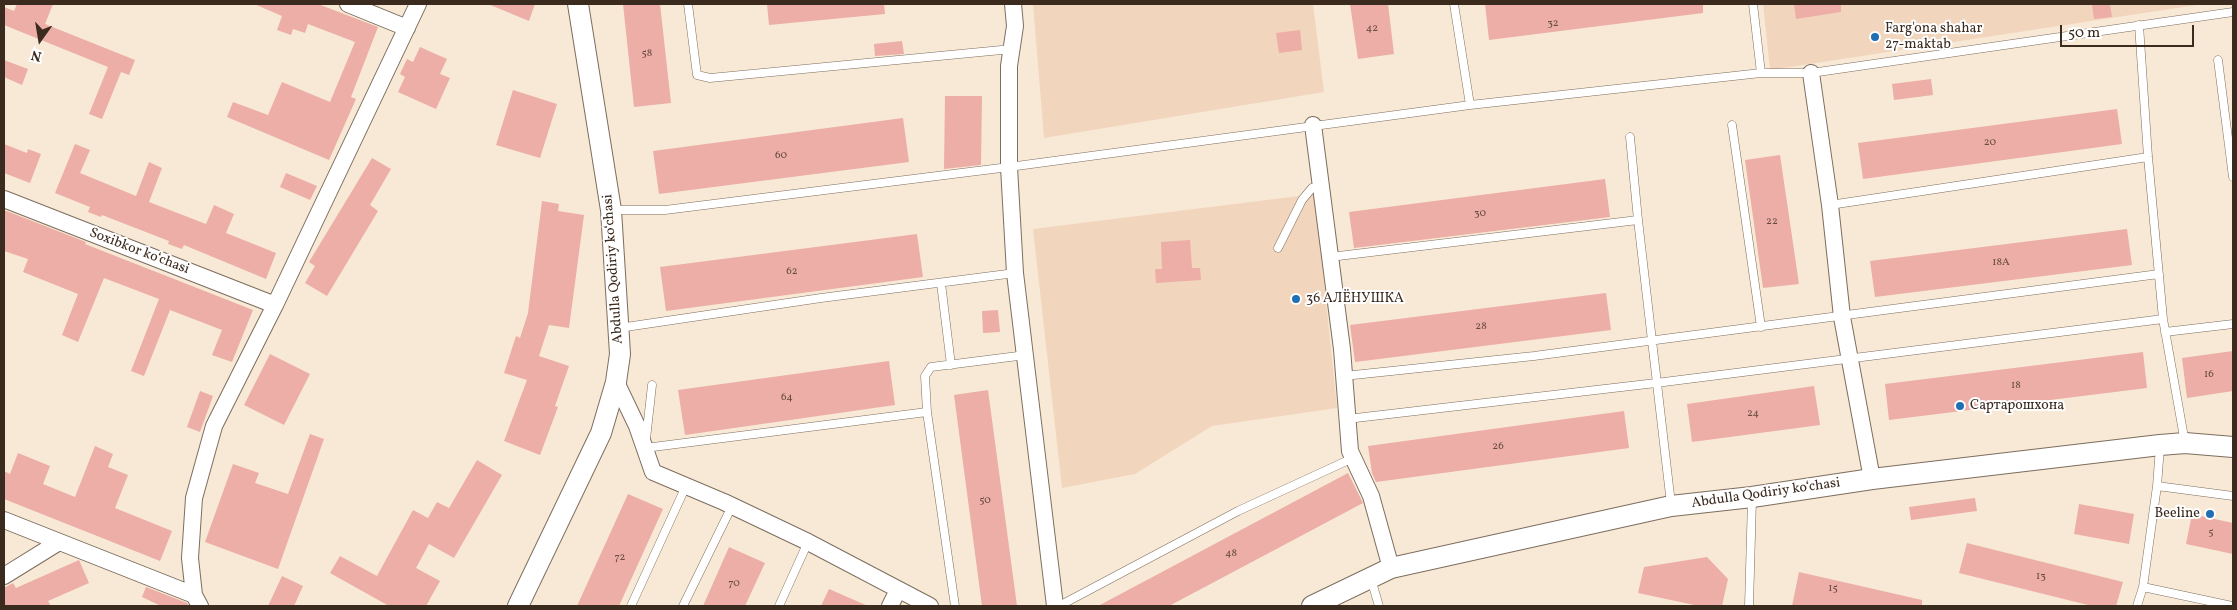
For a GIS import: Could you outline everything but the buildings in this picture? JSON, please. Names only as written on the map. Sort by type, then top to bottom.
[{"type":"street","points":[[348,4],[407,28]]},
{"type":"street","points":[[197,600],[190,558],[194,498],[214,426],[275,305],[418,4]]},
{"type":"street","name":"Abdulla Qodiriy koʻchasi","points":[[518,606],[601,433],[616,382],[620,354],[611,210],[578,4]]},
{"type":"street","points":[[1013,4],[1015,26],[1009,66],[1009,167],[1015,273],[1055,606]]},
{"type":"street","points":[[1811,73],[1830,204],[1842,317],[1872,479]]},
{"type":"street","points":[[1313,125],[1344,376],[1350,451],[1371,496],[1391,568]]},
{"type":"street","name":"Soxibkor koʻchasi","points":[[4,200],[275,305]]},
{"type":"street","points":[[616,382],[637,426],[653,472],[732,506],[808,542],[930,606]]},
{"type":"street","name":"Abdulla Qodiriy koʻchasi","points":[[1312,606],[1391,568],[1671,506],[1752,497],[1872,479],[2160,445],[2185,443],[2233,447]]},
{"type":"street","points":[[4,520],[197,600]]},
{"type":"street","points":[[4,576],[59,542]]},
{"type":"street","points":[[890,606],[898,590]]},
{"type":"lane","points":[[688,4],[696,75],[710,78],[1012,49]]},
{"type":"lane","points":[[1454,4],[1470,105]]},
{"type":"lane","points":[[1753,4],[1761,72]]},
{"type":"lane","points":[[611,210],[665,210],[1009,167],[1470,105],[1761,72],[1811,73],[2233,12]]},
{"type":"lane","points":[[2139,25],[2148,157],[2163,319],[2185,443]]},
{"type":"lane","points":[[2218,60],[2233,177]]},
{"type":"lane","points":[[1732,125],[1761,327]]},
{"type":"lane","points":[[1630,137],[1651,341],[1671,506]]},
{"type":"lane","points":[[1830,204],[2148,157]]},
{"type":"lane","points":[[1278,248],[1302,200],[1312,188],[1321,186]]},
{"type":"lane","points":[[1330,257],[1638,220]]},
{"type":"lane","points":[[619,328],[752,308],[1015,273]]},
{"type":"lane","points":[[1344,376],[1534,356],[2159,274]]},
{"type":"lane","points":[[941,283],[951,365]]},
{"type":"lane","points":[[1347,419],[1656,383],[2163,319]]},
{"type":"lane","points":[[2165,332],[2233,324]]},
{"type":"lane","points":[[955,606],[926,412],[925,376],[931,367],[1026,355]]},
{"type":"lane","points":[[652,385],[645,448],[926,412]]},
{"type":"lane","points":[[2137,606],[2142,588],[2157,486],[2160,445]]},
{"type":"lane","points":[[1059,606],[1238,511],[1353,458]]},
{"type":"lane","points":[[632,606],[686,486]]},
{"type":"lane","points":[[2157,486],[2233,496]]},
{"type":"lane","points":[[1749,606],[1752,497]]},
{"type":"lane","points":[[683,606],[732,506]]},
{"type":"lane","points":[[779,606],[808,542]]},
{"type":"lane","points":[[1371,577],[1379,606]]},
{"type":"lane","points":[[2142,588],[2232,606]]},
{"type":"shaded area","points":[[1033,4],[1313,4],[1324,92],[1044,138]]},
{"type":"shaded area","name":"Farg'ona shahar 27-maktab","points":[[1763,4],[2203,4],[1770,70]]},
{"type":"shaded area","points":[[1315,194],[1337,408],[1212,426],[1135,474],[1062,488],[1033,229]]},
{"type":"place","name":"Farg'ona shahar 27-maktab","points":[[1875,37]]},
{"type":"place","name":"36 АЛЁНУШКА","points":[[1296,299]]},
{"type":"place","name":"Сартарошхона","points":[[1960,406]]},
{"type":"place","name":"Beeline","points":[[2210,514]]}]
